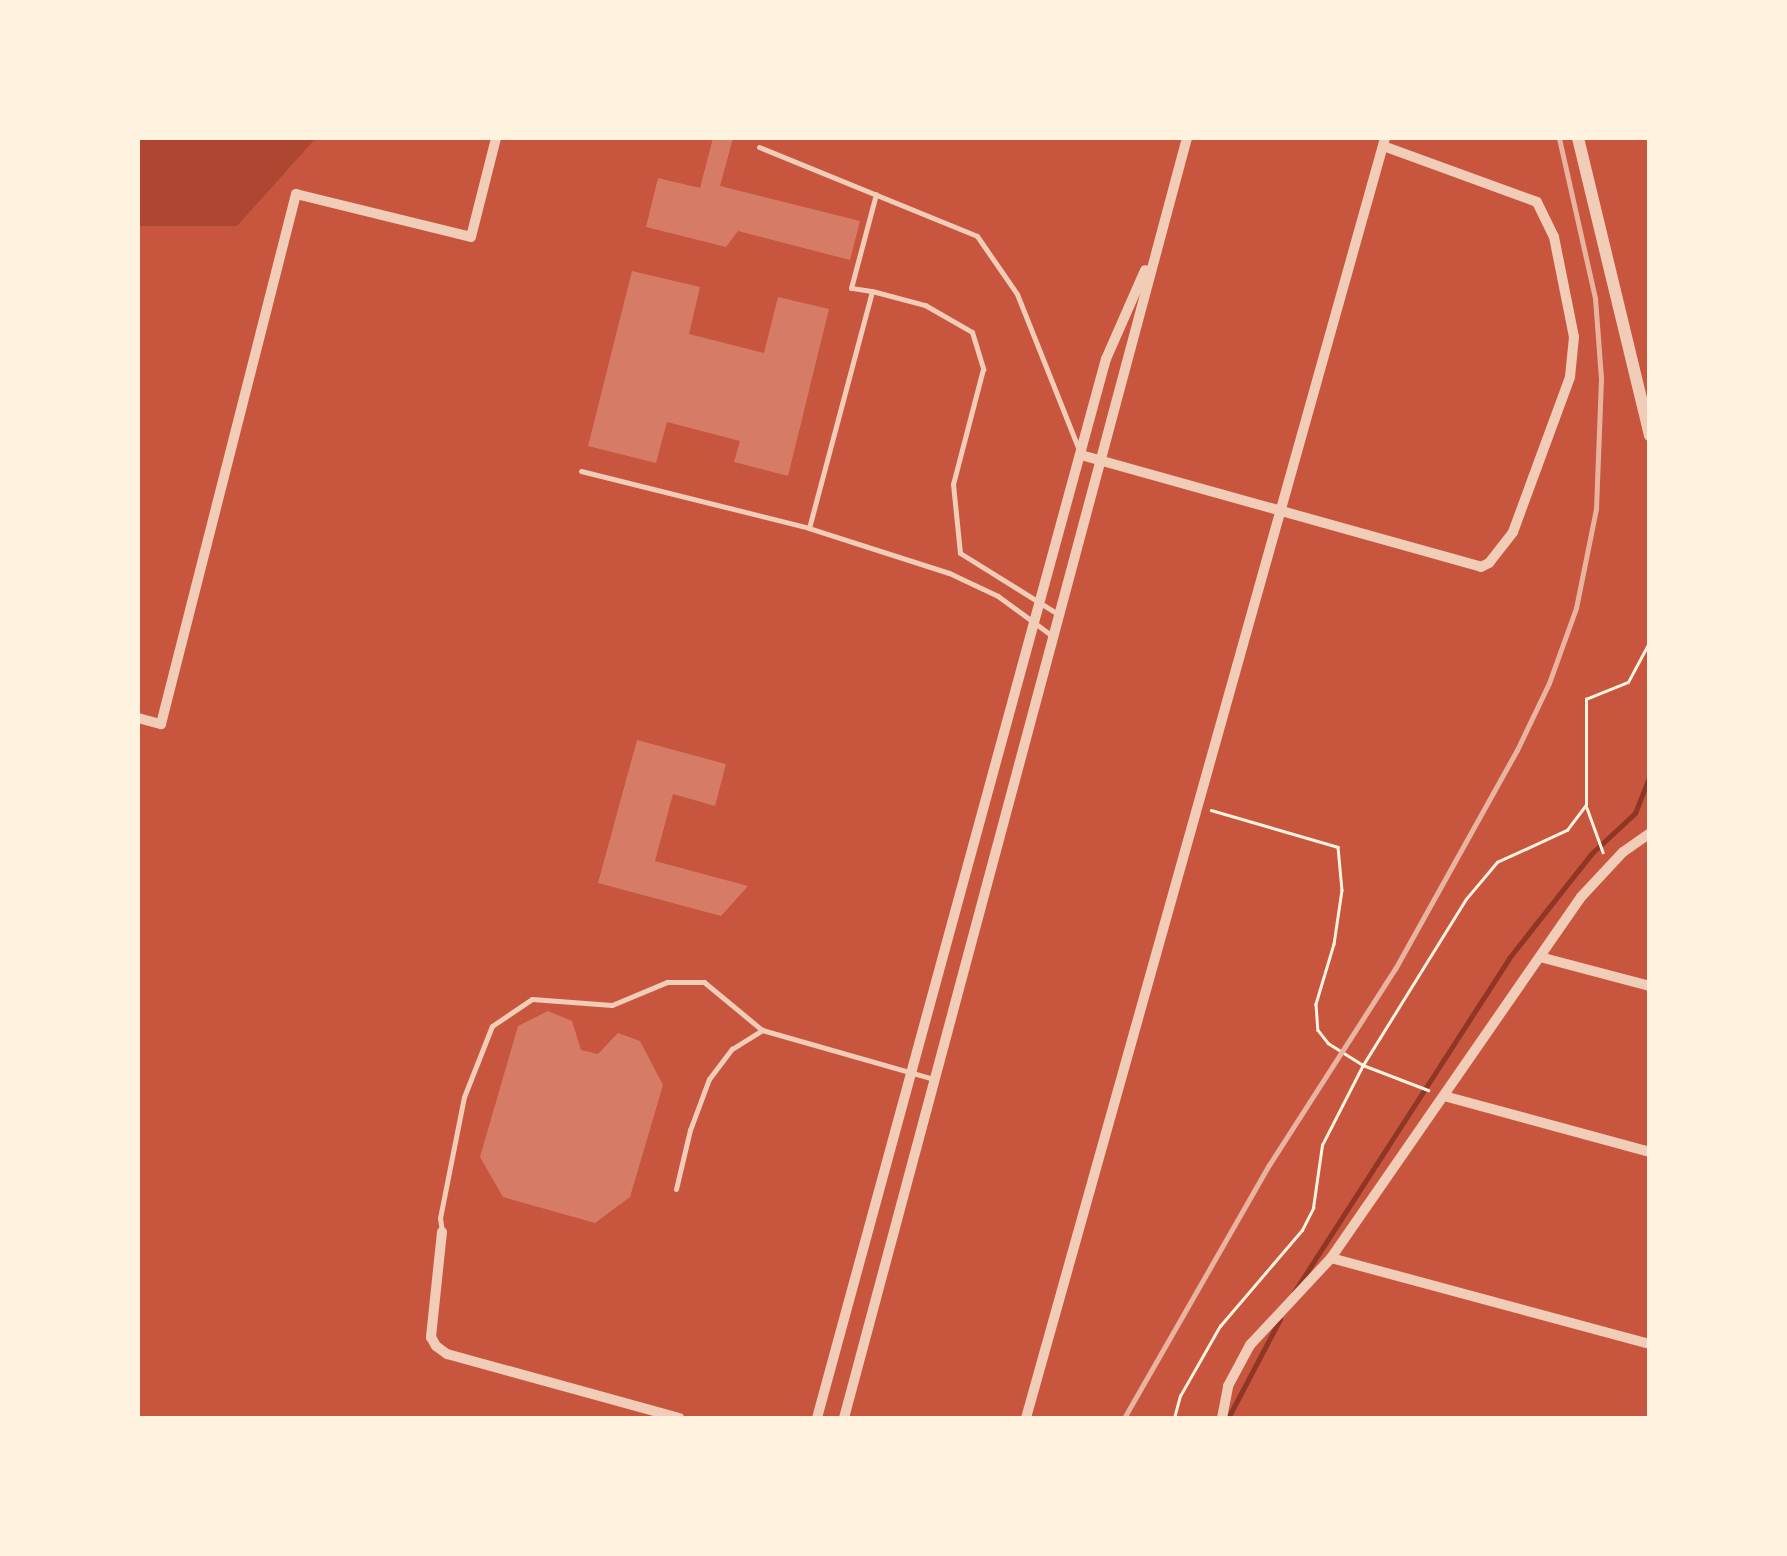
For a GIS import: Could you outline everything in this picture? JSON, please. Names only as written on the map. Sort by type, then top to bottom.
[{"type":"street","points":[[138,718],[162,724],[296,194],[471,237],[496,138]]},
{"type":"street","points":[[844,1418],[1188,138]]},
{"type":"street","points":[[1578,138],[1650,435]]},
{"type":"street","points":[[1026,1418],[1277,512],[1384,142],[1537,202],[1554,237],[1574,336],[1570,377],[1512,532],[1489,563],[1481,567],[1277,512],[1081,455]]},
{"type":"street","points":[[817,1418],[1106,359],[1157,242]]},
{"type":"street","points":[[1222,1418],[1228,1386],[1250,1345],[1331,1258],[1540,957],[1608,868],[1650,833]]},
{"type":"street","points":[[1540,957],[1650,986]]},
{"type":"street","points":[[1444,1096],[1650,1152]]},
{"type":"street","points":[[442,1232],[432,1338],[436,1346],[447,1354],[679,1418]]},
{"type":"street","points":[[1331,1258],[1650,1344]]},
{"type":"lane","points":[[759,147],[977,236],[1017,294],[1081,455]]},
{"type":"lane","points":[[876,194],[851,288],[925,305],[972,332],[983,370],[953,484],[960,553],[1060,615]]},
{"type":"lane","points":[[809,528],[872,291]]},
{"type":"lane","points":[[581,470],[809,528],[949,573],[998,596],[1035,627],[1054,636]]},
{"type":"lane","points":[[442,1232],[440,1218],[464,1097],[492,1026],[532,998],[612,1005],[667,982],[704,982],[762,1030],[935,1080]]},
{"type":"lane","points":[[676,1189],[690,1130],[709,1079],[732,1049],[762,1030]]},
{"type":"path","points":[[1608,868],[1586,805],[1586,699],[1628,682],[1650,641]]},
{"type":"path","points":[[1174,1418],[1180,1396],[1220,1326],[1302,1230],[1313,1208],[1322,1145],[1363,1064],[1484,876],[1498,862],[1567,830],[1586,805]]},
{"type":"path","points":[[1196,806],[1294,830],[1338,847],[1342,890],[1334,944],[1316,1004],[1318,1030],[1328,1043],[1363,1064],[1444,1096]]},
{"type":"shaded area","points":[[138,138],[316,138],[237,226],[138,226]]},
{"type":"building","points":[[713,138],[733,138],[720,186],[860,221],[850,260],[738,231],[726,247],[646,227],[658,178],[700,188]]},
{"type":"building","points":[[632,271],[700,287],[689,334],[764,353],[778,297],[829,309],[788,476],[734,462],[740,441],[667,422],[656,463],[588,446]]},
{"type":"building","points":[[637,740],[726,764],[715,806],[673,794],[655,861],[748,886],[721,916],[598,883]]},
{"type":"building","points":[[548,1011],[572,1021],[581,1050],[598,1054],[618,1033],[640,1041],[663,1085],[630,1197],[595,1223],[503,1197],[480,1157],[518,1026]]},
{"type":"waterway","points":[[1294,1292],[1509,958],[1591,854],[1635,813],[1650,775]]},
{"type":"waterway","points":[[1228,1418],[1280,1319]]},
{"type":"railway","points":[[1124,1418],[1269,1165],[1395,969],[1517,750],[1549,683],[1576,608],[1596,509],[1601,378],[1595,298],[1559,138]]}]
